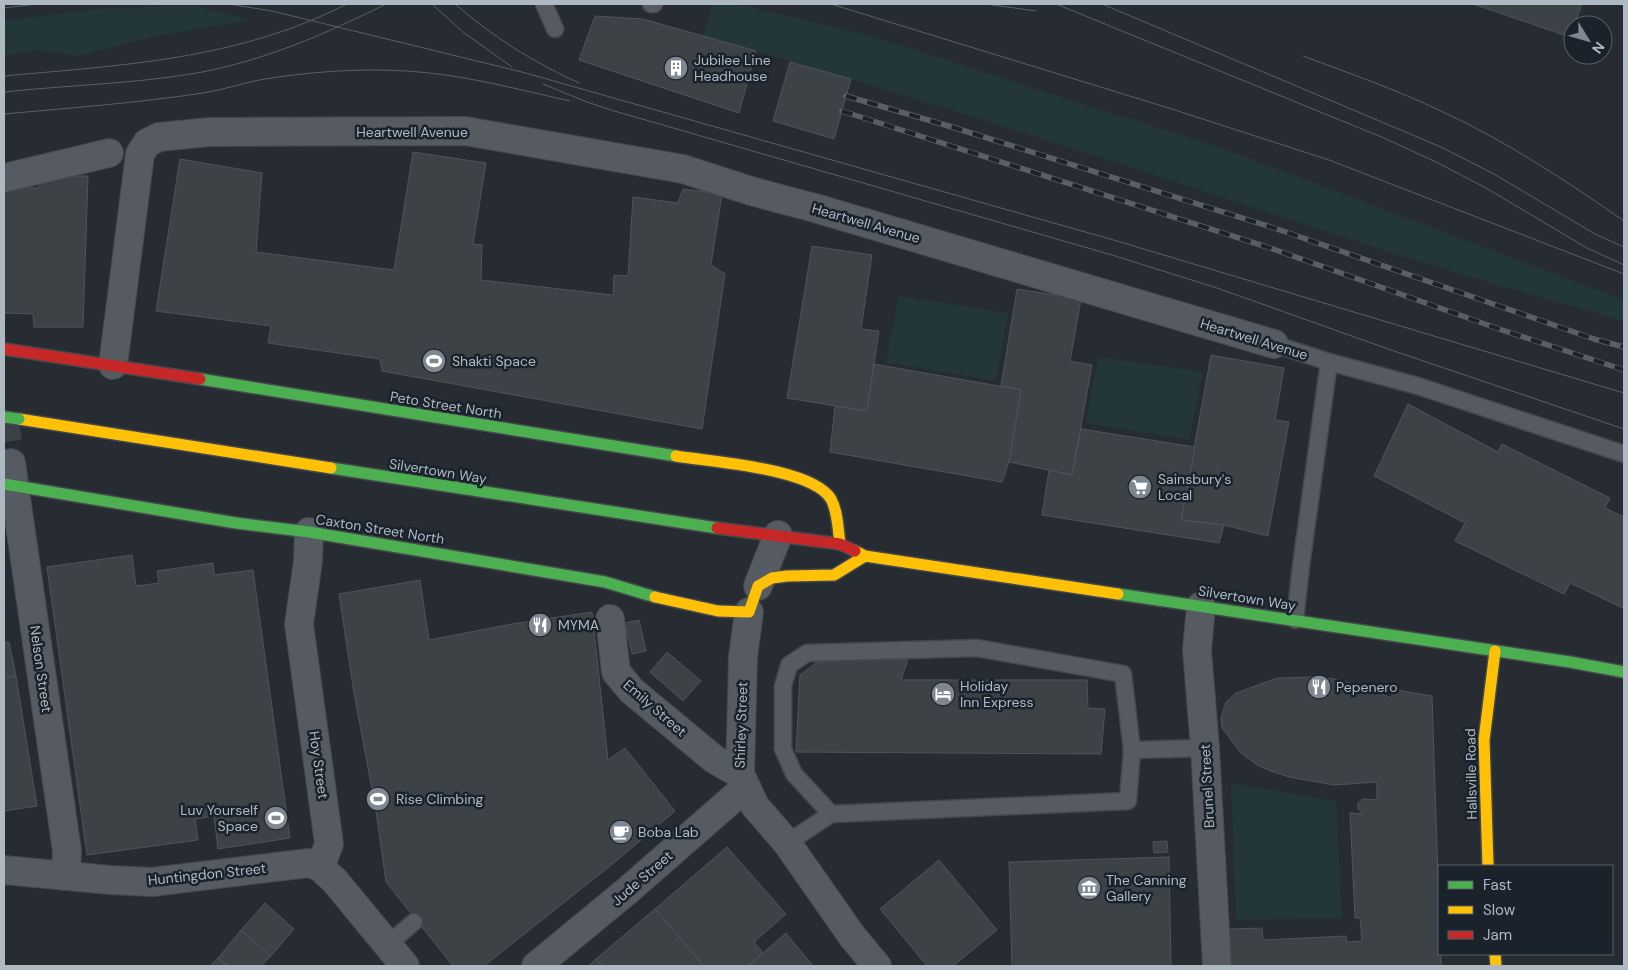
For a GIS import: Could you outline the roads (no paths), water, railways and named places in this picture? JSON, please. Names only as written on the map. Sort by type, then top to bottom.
[{"type":"street","name":"Heartwell Avenue","points":[[140,154],[147,143],[159,137],[210,132],[465,131],[683,169],[1274,344]]},
{"type":"street","points":[[4,178],[109,153]]},
{"type":"street","points":[[113,365],[140,154]]},
{"type":"street","name":"Peto Street North","points":[[4,350],[191,377],[297,396],[770,470],[807,481],[822,490],[831,499],[840,544]]},
{"type":"street","name":"Silvertown Way","points":[[4,417],[694,526],[840,544],[865,556],[1296,620],[1624,672]]},
{"type":"street","name":"Caxton Street North","points":[[10,478],[226,521],[309,532],[605,582],[645,595],[690,606],[718,611],[748,612]]},
{"type":"street","name":"Nelson Street","points":[[10,478],[67,851],[66,876]]},
{"type":"street","name":"Hoy Street","points":[[309,532],[308,561],[300,624],[328,844],[320,867]]},
{"type":"street","name":"Shirley Street","points":[[778,535],[748,612],[743,657],[743,781],[755,806],[787,843],[852,936],[877,966]]},
{"type":"street","points":[[758,586],[772,578],[834,575],[865,556]]},
{"type":"street","name":"Brunel Street","points":[[1201,606],[1197,650],[1205,748],[1217,966]]},
{"type":"street","name":"Emily Street","points":[[610,619],[616,672],[632,691],[743,781]]},
{"type":"street","name":"Hallsville Road","points":[[1488,865],[1484,740],[1496,651]]},
{"type":"street","name":"Jude Street","points":[[536,966],[627,891],[743,781]]},
{"type":"street","name":"Huntingdon Street","points":[[4,870],[152,882],[295,863],[309,862],[320,867]]},
{"type":"street","points":[[320,867],[335,881],[405,966]]},
{"type":"lane","points":[[544,4],[555,29]]},
{"type":"lane","points":[[109,153],[140,154]]},
{"type":"lane","name":"Heartwell Avenue","points":[[1274,344],[1329,362],[1418,386],[1624,454]]},
{"type":"lane","points":[[1296,620],[1300,566],[1329,362]]},
{"type":"lane","points":[[787,843],[831,814],[1128,800],[1132,750],[1123,674],[977,648],[808,653],[789,665],[783,686],[783,748],[794,774],[831,814]]},
{"type":"lane","points":[[1132,750],[1205,748]]},
{"type":"lane","points":[[387,945],[414,922]]},
{"type":"tunnel","points":[[4,414],[11,463]]},
{"type":"tram line","points":[[4,8],[37,4]]},
{"type":"tram line","points":[[228,4],[272,11],[522,72],[1117,241],[1624,393]]},
{"type":"tram line","points":[[4,76],[136,63],[222,48],[306,23],[347,4]]},
{"type":"tram line","points":[[4,92],[149,80],[222,68],[294,45],[386,4]]},
{"type":"tram line","points":[[432,4],[463,32],[512,67]]},
{"type":"tram line","points":[[455,4],[514,48],[579,83]]},
{"type":"tram line","points":[[831,4],[1175,110],[1329,160],[1624,274]]},
{"type":"tram line","points":[[986,4],[1036,11]]},
{"type":"tram line","points":[[1056,4],[1384,138],[1486,188],[1587,248],[1624,265]]},
{"type":"tram line","points":[[1102,4],[1441,147],[1494,174],[1595,234],[1624,247]]},
{"type":"tram line","points":[[1303,56],[1424,103],[1489,135],[1535,162],[1624,221]]},
{"type":"tram line","points":[[4,114],[153,100],[210,92],[277,77],[351,70],[388,70],[447,75],[570,101]]},
{"type":"tram line","points":[[543,84],[611,110],[1112,255],[1217,288],[1391,350],[1624,429]]},
{"type":"railway","points":[[846,96],[952,127],[1280,230],[1594,339],[1624,347]]},
{"type":"railway","points":[[842,111],[1273,249],[1502,330],[1624,370]]},
{"type":"place","name":"Jubilee Line Headhouse","points":[[676,68]]},
{"type":"place","name":"Shakti Space","points":[[434,361]]},
{"type":"place","name":"Sainsbury's Local","points":[[1140,487]]},
{"type":"place","name":"MYMA","points":[[540,625]]},
{"type":"place","name":"Pepenero","points":[[1319,687]]},
{"type":"place","name":"Holiday Inn Express","points":[[943,694]]},
{"type":"place","name":"Rise Climbing","points":[[378,799]]},
{"type":"place","name":"Luv Yourself Space","points":[[276,818]]},
{"type":"place","name":"Boba Lab","points":[[621,832]]},
{"type":"place","name":"The Canning Gallery","points":[[1089,888]]}]
